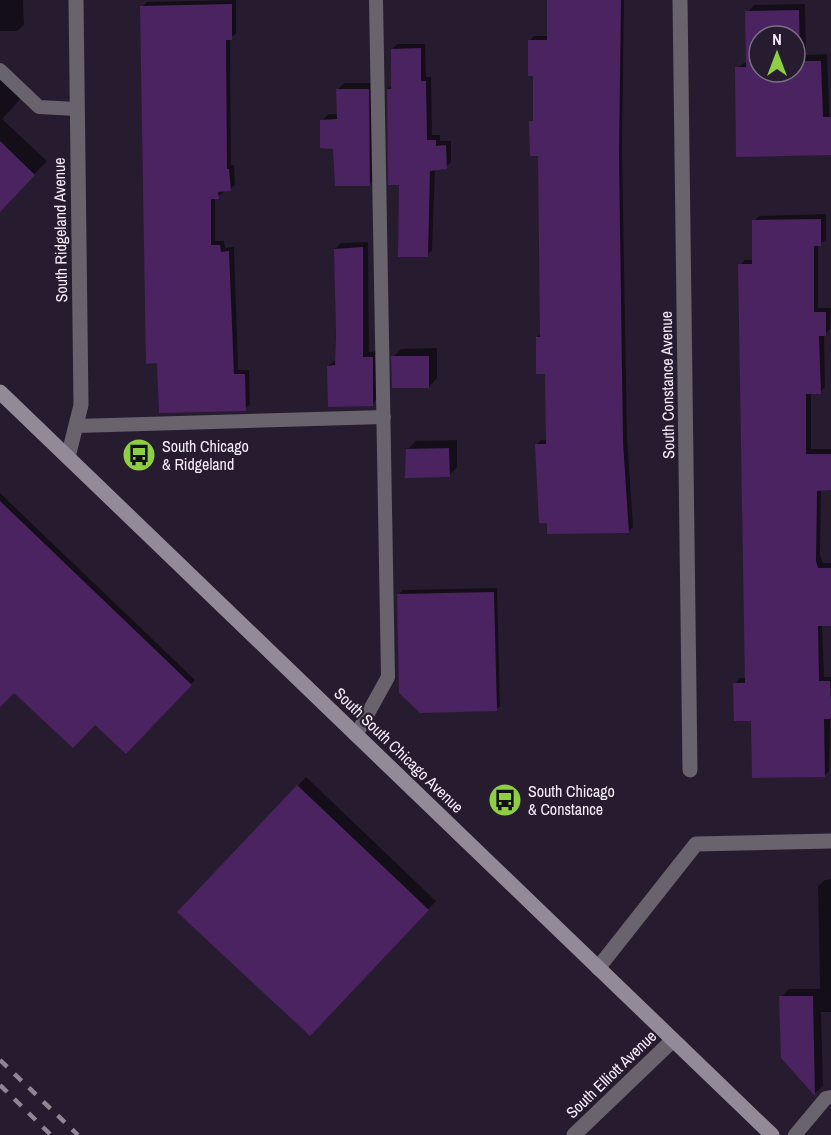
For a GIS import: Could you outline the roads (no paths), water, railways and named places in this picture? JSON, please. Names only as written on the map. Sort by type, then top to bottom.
[{"type":"main road","name":"South South Chicago Avenue","points":[[0,392],[772,1135]]},
{"type":"street","name":"South Ridgeland Avenue","points":[[68,457],[81,405],[76,0]]},
{"type":"street","name":"South Constance Avenue","points":[[680,0],[690,770]]},
{"type":"street","points":[[598,968],[696,844],[831,841]]},
{"type":"street","name":"South Elliott Avenue","points":[[574,1135],[673,1040]]},
{"type":"lane","points":[[356,735],[388,677],[376,0]]},
{"type":"lane","points":[[0,70],[39,107],[77,109]]},
{"type":"lane","points":[[76,426],[384,417]]},
{"type":"lane","points":[[795,1135],[826,1098],[831,1097]]},
{"type":"railway","points":[[0,1060],[78,1135]]},
{"type":"railway","points":[[0,1085],[51,1135]]},
{"type":"place","name":"South Chicago & Ridgeland","points":[[139,455]]},
{"type":"place","name":"South Chicago & Constance","points":[[505,800]]}]
